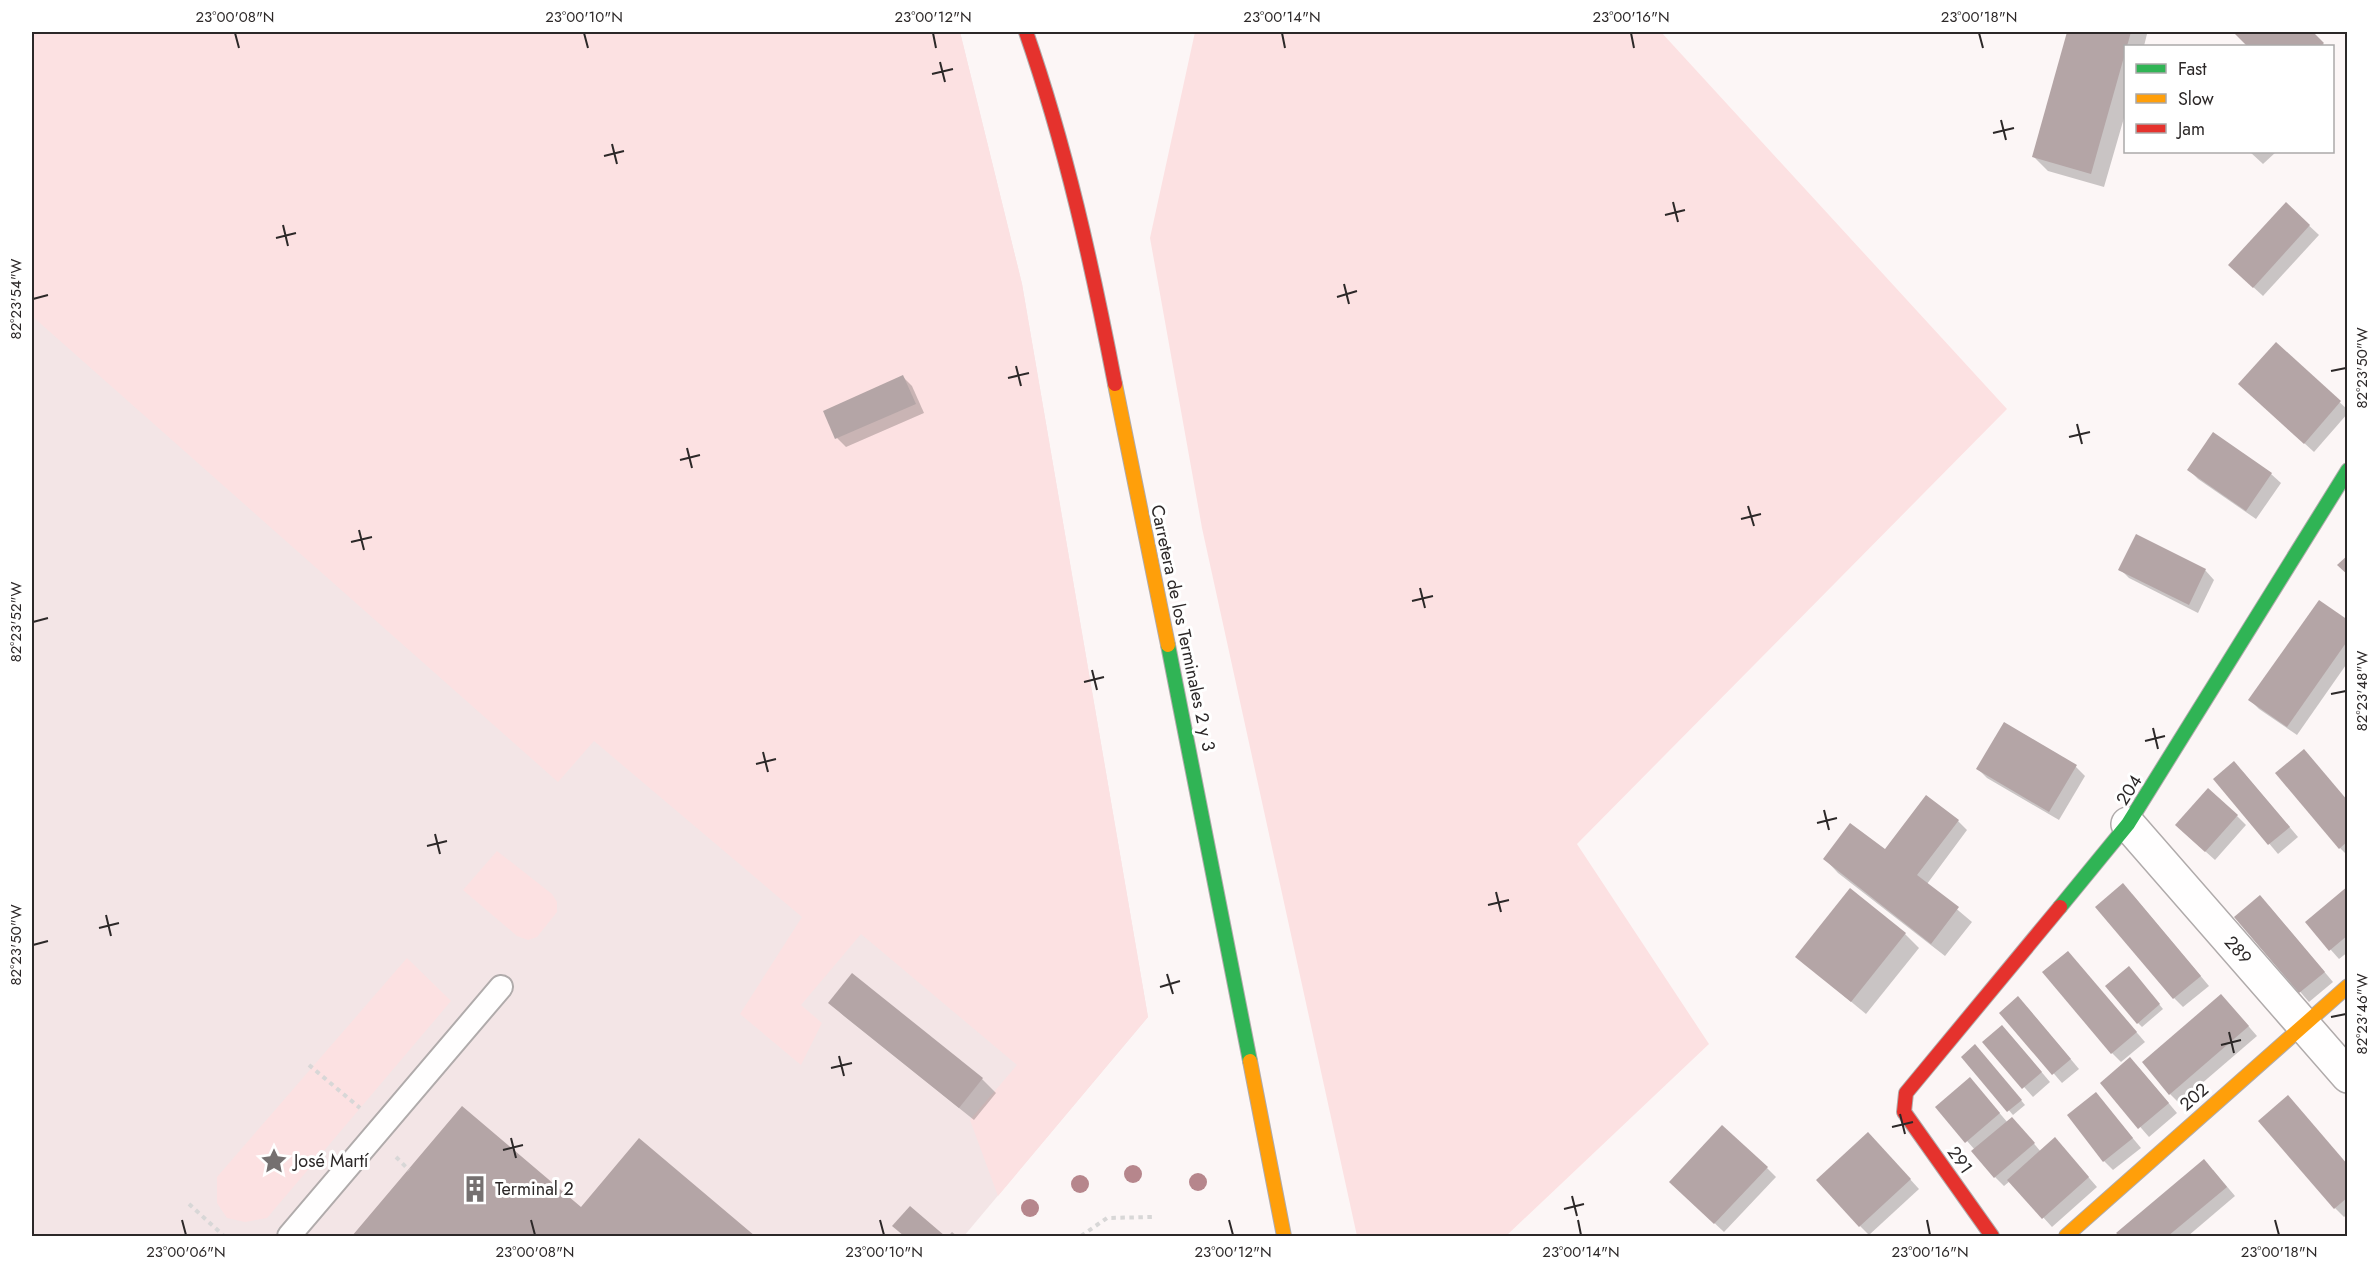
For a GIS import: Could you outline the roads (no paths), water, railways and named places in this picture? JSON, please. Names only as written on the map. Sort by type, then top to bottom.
[{"type":"street","name":"Carretera de los Terminales 2 y 3","points":[[1026,32],[1046,84],[1078,209],[1204,818],[1284,1236]]},
{"type":"street","name":"204","points":[[1904,1102],[1906,1093],[2128,825],[2348,470]]},
{"type":"street","name":"289","points":[[2128,825],[2348,1076]]},
{"type":"street","name":"202","points":[[2067,1236],[2348,986]]},
{"type":"street","name":"291","points":[[1904,1102],[1904,1112],[1992,1236]]},
{"type":"lane","points":[[289,1236],[501,987]]},
{"type":"place","name":"José Martí","points":[[274,1161]]},
{"type":"place","name":"Terminal 2","points":[[475,1189]]}]
